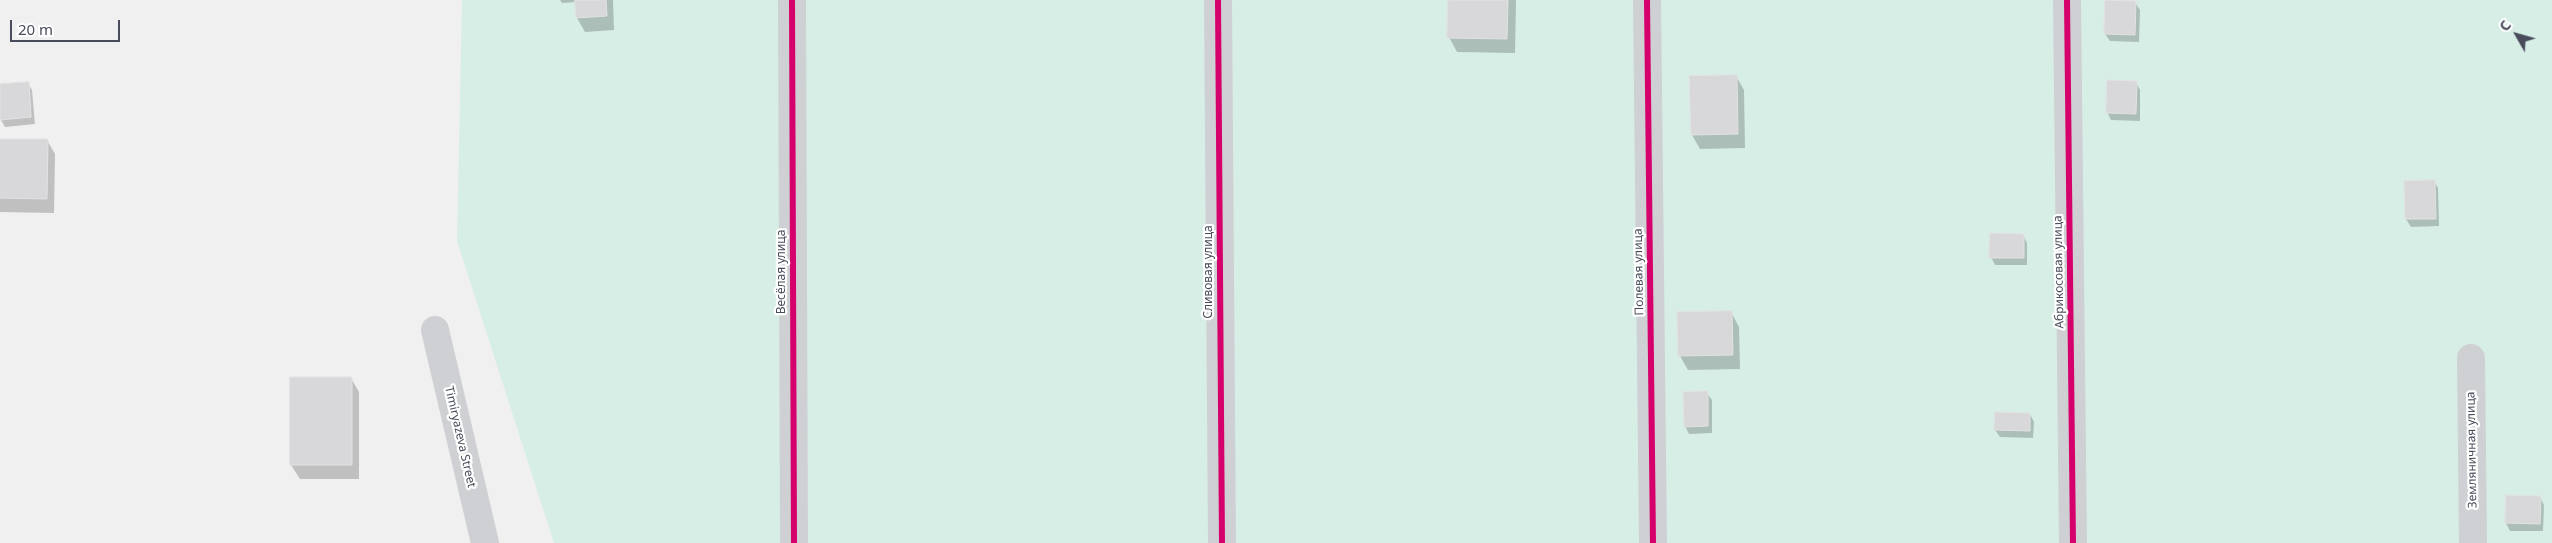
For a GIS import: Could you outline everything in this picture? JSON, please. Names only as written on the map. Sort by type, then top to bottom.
[{"type":"street","name":"Весёлая улица","points":[[792,0],[794,543]]},
{"type":"street","name":"Сливовая улица","points":[[1218,0],[1222,543]]},
{"type":"street","name":"Полевая улица","points":[[1648,0],[1653,543]]},
{"type":"street","name":"Абрикосовая улица","points":[[2067,0],[2073,543]]},
{"type":"street","name":"Timiryazeva Street","points":[[435,330],[485,543]]},
{"type":"street","name":"Земляничная улица","points":[[2471,358],[2473,543]]},
{"type":"green space","points":[[462,0],[2552,0],[2552,543],[554,543],[457,241]]},
{"type":"building","points":[[575,0],[606,0],[607,16],[576,18]]},
{"type":"building","points":[[1448,0],[1508,0],[1507,39],[1447,38]]},
{"type":"building","points":[[2105,0],[2136,1],[2135,35],[2104,34]]},
{"type":"building","points":[[1737,75],[1738,134],[1691,135],[1689,76]]},
{"type":"building","points":[[2107,80],[2137,81],[2136,114],[2106,113]]},
{"type":"building","points":[[29,82],[31,117],[0,120],[0,84]]},
{"type":"building","points":[[0,139],[48,139],[47,199],[0,198]]},
{"type":"building","points":[[2435,180],[2436,219],[2405,219],[2404,181]]},
{"type":"building","points":[[1990,233],[2024,234],[2024,258],[1989,258]]},
{"type":"building","points":[[1732,311],[1733,355],[1678,356],[1677,312]]},
{"type":"building","points":[[290,377],[352,377],[352,465],[290,465]]},
{"type":"building","points":[[1708,391],[1708,426],[1684,427],[1683,392]]},
{"type":"building","points":[[1995,412],[2030,413],[2030,431],[1994,430]]},
{"type":"building","points":[[2506,495],[2541,496],[2540,524],[2505,523]]},
{"type":"cycle path","points":[[792,0],[794,543]]},
{"type":"cycle path","points":[[1218,0],[1222,543]]},
{"type":"cycle path","points":[[1647,0],[1653,543]]},
{"type":"cycle path","points":[[2067,0],[2073,543]]}]
